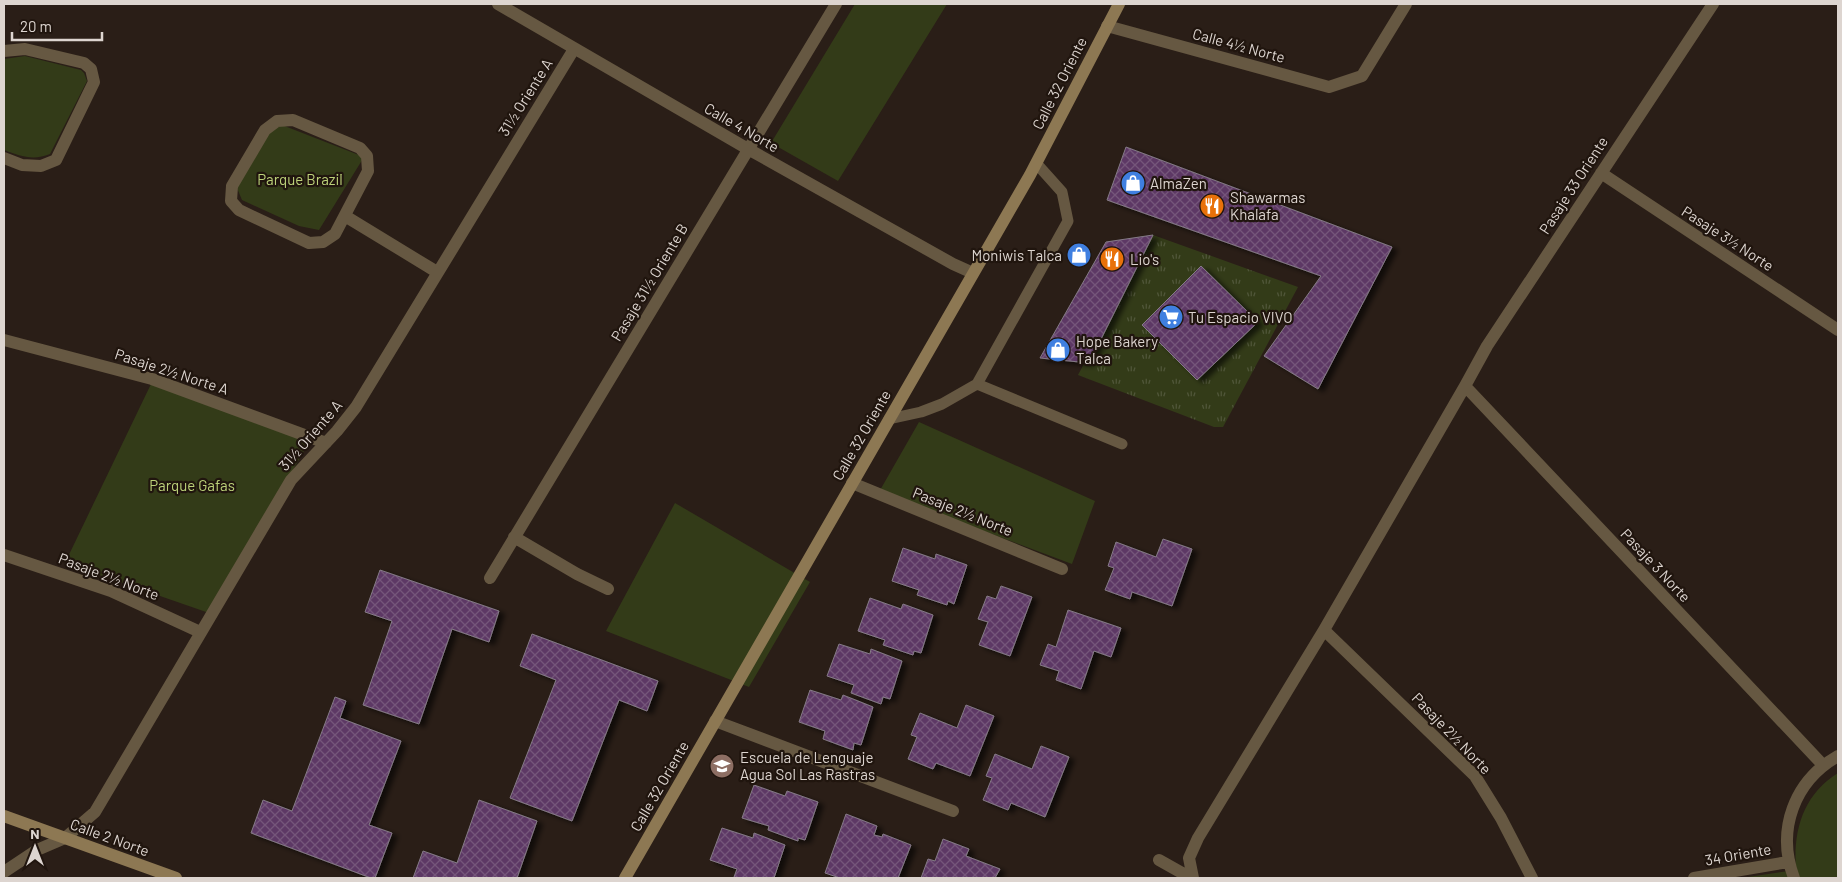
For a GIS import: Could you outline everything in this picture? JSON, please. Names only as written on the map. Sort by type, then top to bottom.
[{"type":"street","name":"Calle 4 Norte","points":[[498,4],[748,149],[953,264],[973,273]]},
{"type":"street","name":"Pasaje 31½ Oriente B","points":[[490,578],[836,4]]},
{"type":"street","name":"Calle 32 Oriente","points":[[625,878],[1036,163],[1119,4]]},
{"type":"street","name":"Calle 4½ Norte","points":[[1107,26],[1329,87],[1362,76],[1406,4]]},
{"type":"street","name":"Pasaje 33 Oriente","points":[[1192,878],[1189,858],[1198,838],[1324,630],[1487,346],[1713,4]]},
{"type":"street","name":"31½ Oriente A","points":[[4,872],[37,850],[65,838],[95,812],[291,480],[338,431],[356,407],[574,48]]},
{"type":"street","points":[[4,51],[26,49],[84,63],[91,69],[94,82],[56,160],[41,166],[22,165],[4,158]]},
{"type":"street","points":[[293,120],[360,148],[367,156],[368,171],[345,216],[336,234],[323,242],[309,243],[239,210],[231,201],[232,186],[265,130],[277,121],[293,120]]},
{"type":"street","name":"Pasaje 3½ Norte","points":[[1601,173],[1838,330]]},
{"type":"street","points":[[345,216],[437,272]]},
{"type":"street","name":"Pasaje 2½ Norte A","points":[[4,340],[152,379],[326,443]]},
{"type":"street","name":"Pasaje 3 Norte","points":[[1465,386],[1823,765]]},
{"type":"street","name":"Pasaje 2½ Norte","points":[[852,482],[1062,569]]},
{"type":"street","points":[[514,537],[577,574],[608,589]]},
{"type":"street","name":"Pasaje 2½ Norte","points":[[4,555],[111,591],[200,632]]},
{"type":"street","name":"Pasaje 2½ Norte","points":[[1324,630],[1475,776],[1501,818],[1532,878]]},
{"type":"street","points":[[715,721],[952,811]]},
{"type":"street","name":"34 Oriente","points":[[1794,878],[1788,862],[1786,837],[1795,801],[1810,778],[1823,765],[1838,756]]},
{"type":"street","name":"Calle 2 Norte","points":[[4,816],[176,878]]},
{"type":"street","points":[[1159,860],[1192,878]]},
{"type":"street","name":"34 Oriente","points":[[1694,878],[1788,862]]},
{"type":"lane","points":[[889,419],[921,412],[942,404],[977,384],[1068,221],[1062,192],[1036,163]]},
{"type":"lane","points":[[977,384],[1122,444]]},
{"type":"green space","points":[[855,4],[947,4],[838,181],[771,143]]},
{"type":"green space","points":[[25,56],[81,70],[87,81],[50,154],[38,157],[21,156],[4,150],[4,59]]},
{"type":"green space","name":"Parque Brazil","points":[[282,125],[364,157],[319,230],[299,226],[242,200],[237,188],[271,130]]},
{"type":"green space","points":[[1153,235],[1298,287],[1223,427],[1214,427],[1078,375]]},
{"type":"green space","name":"Parque Gafas","points":[[151,384],[311,439],[209,613],[65,563]]},
{"type":"green space","points":[[919,422],[1095,501],[1072,564],[879,492]]},
{"type":"green space","points":[[675,503],[810,582],[749,687],[606,631]]},
{"type":"green space","points":[[1838,773],[1838,878],[1741,878],[1796,870],[1796,841],[1803,815],[1816,792]]},
{"type":"building","points":[[1126,147],[1392,247],[1318,389],[1264,356],[1321,276],[1107,200]]},
{"type":"building","points":[[1153,235],[1089,363],[1040,358],[1106,242]]},
{"type":"building","points":[[1201,266],[1258,322],[1197,380],[1142,325]]},
{"type":"building","points":[[1163,539],[1192,549],[1172,606],[1132,592],[1130,599],[1105,590],[1114,568],[1108,566],[1116,542],[1156,557]]},
{"type":"building","points":[[903,548],[935,559],[936,554],[967,565],[954,604],[948,601],[947,605],[917,595],[919,590],[892,581]]},
{"type":"building","points":[[380,570],[499,611],[489,642],[452,629],[419,724],[363,705],[392,621],[365,612]]},
{"type":"building","points":[[1001,586],[1032,597],[1010,656],[979,645],[988,622],[978,619],[987,596],[996,599]]},
{"type":"building","points":[[870,598],[901,609],[903,604],[933,615],[921,653],[914,651],[913,655],[883,645],[885,640],[858,631]]},
{"type":"building","points":[[1068,610],[1121,628],[1111,657],[1094,651],[1081,689],[1056,680],[1059,671],[1040,665],[1048,644],[1056,647]]},
{"type":"building","points":[[532,634],[658,681],[647,711],[619,700],[572,821],[510,798],[556,680],[520,666]]},
{"type":"building","points":[[839,644],[870,654],[871,649],[902,661],[890,699],[883,697],[881,704],[851,693],[854,685],[827,676]]},
{"type":"building","points":[[810,690],[841,700],[843,695],[873,707],[861,745],[854,743],[853,750],[823,739],[825,731],[799,722]]},
{"type":"building","points":[[335,697],[346,701],[340,718],[401,741],[369,825],[392,833],[375,878],[251,833],[263,800],[292,811]]},
{"type":"building","points":[[966,705],[994,716],[970,776],[936,763],[933,769],[908,759],[917,737],[911,735],[920,713],[957,728]]},
{"type":"building","points":[[1041,746],[1069,757],[1045,817],[1011,803],[1008,810],[983,800],[992,778],[986,776],[995,754],[1032,769]]},
{"type":"building","points":[[754,785],[785,796],[787,791],[818,802],[805,840],[798,838],[798,841],[768,830],[769,826],[742,818]]},
{"type":"building","points":[[479,800],[537,821],[517,878],[413,878],[423,851],[457,863]]},
{"type":"building","points":[[846,814],[877,826],[874,835],[882,837],[883,834],[911,845],[898,878],[840,878],[825,873]]},
{"type":"building","points":[[722,828],[753,838],[754,833],[785,845],[774,878],[737,878],[734,877],[737,869],[710,860]]},
{"type":"building","points":[[943,839],[969,849],[966,856],[1000,869],[995,878],[921,878],[928,859],[935,861]]},
{"type":"place","name":"AlmaZen","points":[[1133,183]]},
{"type":"place","name":"Shawarmas Khalafa","points":[[1212,206]]},
{"type":"place","name":"Moniwis Talca","points":[[1079,255]]},
{"type":"place","name":"Lio's","points":[[1112,259]]},
{"type":"place","name":"Tu Espacio VIVO","points":[[1171,317]]},
{"type":"place","name":"Hope Bakery Talca","points":[[1058,350]]},
{"type":"place","name":"Escuela de Lenguaje Agua Sol Las Rastras","points":[[722,766]]}]
